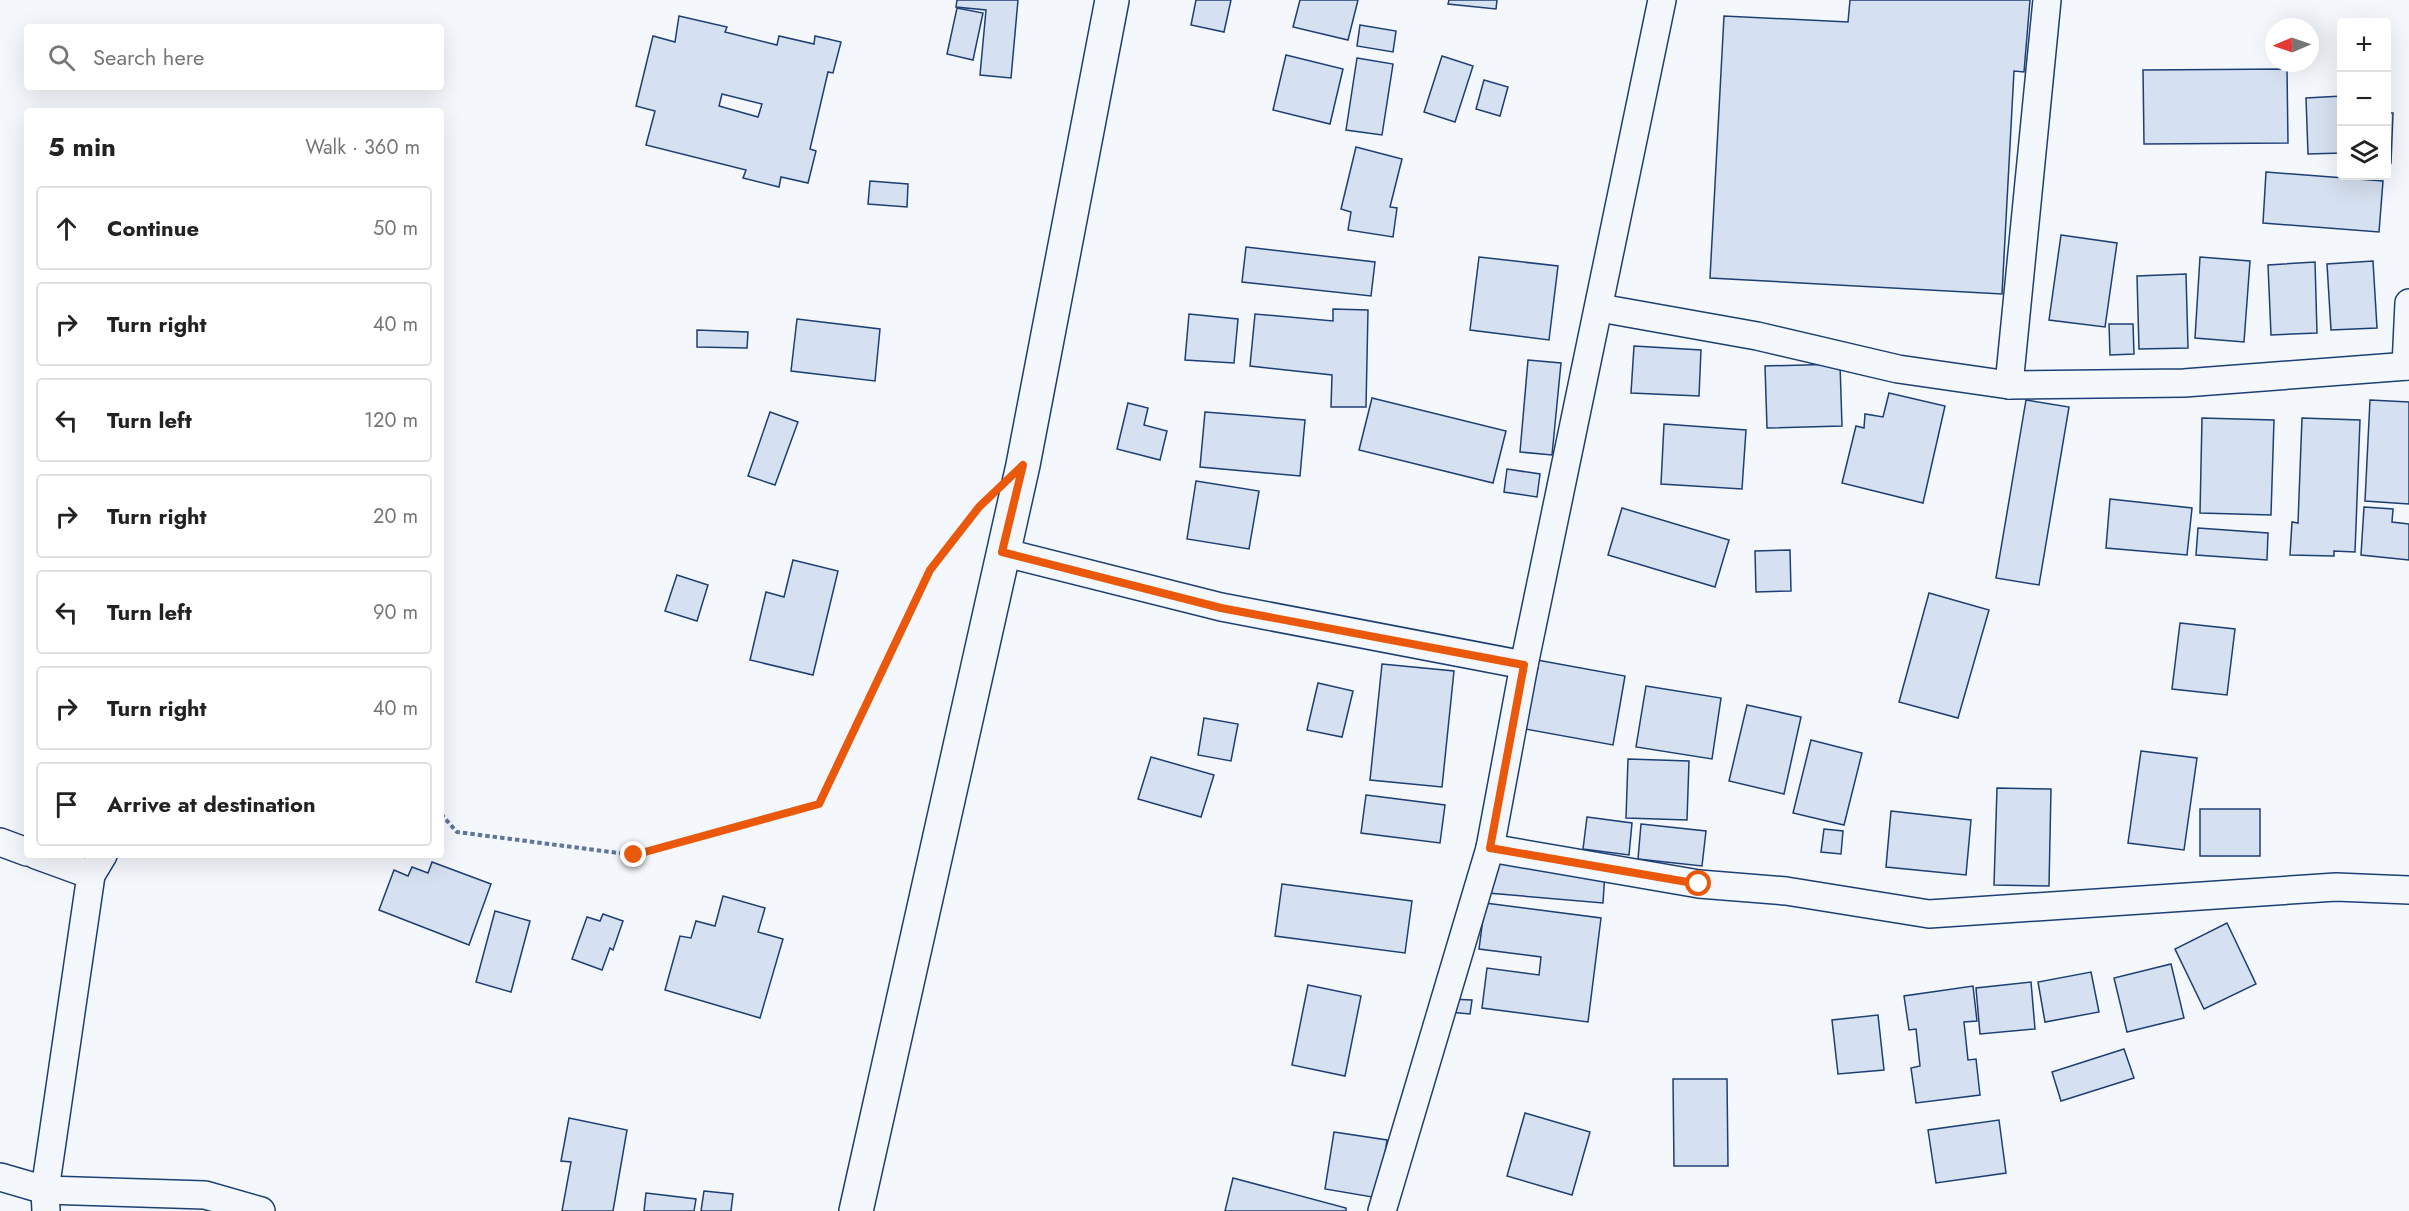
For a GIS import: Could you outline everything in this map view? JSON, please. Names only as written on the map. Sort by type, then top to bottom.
[{"type":"main road","points":[[856,1211],[1023,465],[1112,0]]},
{"type":"street","points":[[1382,1211],[1490,848],[1524,665],[1600,308],[1662,0]]},
{"type":"street","points":[[2009,386],[2047,0]]},
{"type":"street","points":[[1600,308],[1756,336],[1898,369],[2009,386],[2184,383],[2407,366],[2409,303]]},
{"type":"street","points":[[1002,552],[1221,608],[1524,665]]},
{"type":"street","points":[[0,842],[24,851]]},
{"type":"street","points":[[1490,848],[1699,884],[1786,891],[1929,914],[2336,887],[2409,890]]},
{"type":"street","points":[[46,1200],[97,865],[54,858]]},
{"type":"street","points":[[0,1177],[46,1200],[205,1195],[261,1211]]},
{"type":"path","points":[[444,817],[457,832],[634,855],[819,804],[930,570],[988,498]]},
{"type":"building","points":[[957,0],[1018,0],[1011,78],[980,75],[986,10],[956,7]]},
{"type":"building","points":[[1196,0],[1231,0],[1224,32],[1191,25]]},
{"type":"building","points":[[1300,0],[1358,0],[1348,40],[1293,27]]},
{"type":"building","points":[[1449,0],[1497,0],[1496,9],[1448,4]]},
{"type":"building","points":[[1850,0],[2030,0],[2024,72],[2014,71],[2002,294],[1710,278],[1724,16],[1848,22]]},
{"type":"building","points":[[957,8],[983,13],[973,60],[947,54]]},
{"type":"building","points":[[679,16],[727,27],[725,32],[777,45],[779,36],[814,44],[815,36],[841,42],[833,73],[828,72],[810,149],[816,151],[808,183],[781,177],[779,187],[743,178],[746,170],[646,145],[655,111],[636,106],[653,36],[675,42]],"holes":[[[722,94],[762,104],[758,117],[719,106]]]},
{"type":"building","points":[[1360,25],[1396,31],[1393,52],[1357,46]]},
{"type":"building","points":[[1286,55],[1343,69],[1330,124],[1273,110]]},
{"type":"building","points":[[1442,56],[1473,66],[1455,122],[1424,112]]},
{"type":"building","points":[[1357,58],[1393,64],[1382,135],[1346,130]]},
{"type":"building","points":[[2265,69],[2265,72],[2287,72],[2288,143],[2144,144],[2143,70]]},
{"type":"building","points":[[1484,80],[1508,87],[1500,116],[1476,109]]},
{"type":"building","points":[[2337,96],[2337,153],[2308,154],[2306,98]]},
{"type":"building","points":[[2391,113],[2393,113],[2391,163]]},
{"type":"building","points":[[1356,147],[1402,159],[1390,207],[1397,208],[1393,237],[1348,230],[1351,212],[1341,209]]},
{"type":"building","points":[[2266,172],[2337,177],[2337,180],[2383,181],[2379,232],[2263,223]]},
{"type":"building","points":[[870,181],[908,184],[907,207],[868,204]]},
{"type":"building","points":[[2061,235],[2117,243],[2105,327],[2049,320]]},
{"type":"building","points":[[1246,247],[1375,262],[1371,296],[1242,282]]},
{"type":"building","points":[[1479,257],[1558,266],[1549,340],[1470,330]]},
{"type":"building","points":[[2200,257],[2250,261],[2244,342],[2195,338]]},
{"type":"building","points":[[2373,261],[2377,328],[2331,330],[2327,264]]},
{"type":"building","points":[[2315,262],[2317,333],[2271,335],[2268,265]]},
{"type":"building","points":[[2186,274],[2188,348],[2139,349],[2137,276]]},
{"type":"building","points":[[1333,309],[1368,310],[1366,407],[1331,407],[1332,375],[1250,366],[1255,314],[1333,321]]},
{"type":"building","points":[[1189,314],[1238,319],[1234,363],[1185,360]]},
{"type":"building","points":[[797,319],[880,329],[875,381],[791,371]]},
{"type":"building","points":[[2109,324],[2133,324],[2134,354],[2110,355]]},
{"type":"building","points":[[697,330],[748,332],[747,348],[697,347]]},
{"type":"building","points":[[1634,346],[1701,350],[1699,396],[1631,393]]},
{"type":"building","points":[[1528,360],[1561,363],[1552,455],[1520,452]]},
{"type":"building","points":[[1840,364],[1842,426],[1767,428],[1765,366]]},
{"type":"building","points":[[1889,393],[1945,406],[1923,503],[1842,483],[1856,426],[1864,428],[1865,414],[1883,417]]},
{"type":"building","points":[[1372,398],[1506,431],[1493,483],[1359,450]]},
{"type":"building","points":[[2026,400],[2069,407],[2039,585],[1996,578]]},
{"type":"building","points":[[2370,400],[2409,402],[2409,504],[2365,501]]},
{"type":"building","points":[[1128,403],[1148,408],[1144,425],[1167,431],[1160,460],[1117,449]]},
{"type":"building","points":[[770,412],[798,422],[775,485],[748,476]]},
{"type":"building","points":[[1205,412],[1305,420],[1300,476],[1200,467]]},
{"type":"building","points":[[2202,418],[2274,420],[2271,515],[2200,513]]},
{"type":"building","points":[[2302,418],[2360,420],[2355,552],[2334,551],[2334,556],[2290,555],[2292,522],[2298,523]]},
{"type":"building","points":[[1664,424],[1746,430],[1742,489],[1661,484]]},
{"type":"building","points":[[1507,469],[1540,474],[1537,497],[1504,492]]},
{"type":"building","points":[[1196,481],[1259,491],[1249,549],[1187,539]]},
{"type":"building","points":[[2110,499],[2192,508],[2187,555],[2106,548]]},
{"type":"building","points":[[2364,507],[2393,509],[2392,522],[2409,524],[2409,560],[2361,555]]},
{"type":"building","points":[[1622,508],[1729,540],[1715,587],[1608,555]]},
{"type":"building","points":[[2198,528],[2268,533],[2267,560],[2196,555]]},
{"type":"building","points":[[1790,550],[1791,591],[1756,592],[1755,551]]},
{"type":"building","points":[[793,560],[838,571],[813,675],[750,660],[766,592],[784,597]]},
{"type":"building","points":[[677,575],[708,585],[697,621],[665,611]]},
{"type":"building","points":[[1929,593],[1989,610],[1958,718],[1899,702]]},
{"type":"building","points":[[2180,623],[2235,629],[2227,695],[2172,689]]},
{"type":"building","points":[[1537,660],[1625,676],[1613,745],[1525,729]]},
{"type":"building","points":[[1382,664],[1454,671],[1442,787],[1370,780]]},
{"type":"building","points":[[1318,683],[1353,691],[1342,737],[1307,730]]},
{"type":"building","points":[[1646,686],[1721,698],[1712,759],[1636,747]]},
{"type":"building","points":[[1747,705],[1801,717],[1784,794],[1729,781]]},
{"type":"building","points":[[1204,718],[1238,724],[1231,761],[1198,755]]},
{"type":"building","points":[[1811,740],[1862,753],[1844,825],[1793,813]]},
{"type":"building","points":[[2141,751],[2197,758],[2184,850],[2128,843]]},
{"type":"building","points":[[1151,757],[1214,775],[1201,817],[1138,799]]},
{"type":"building","points":[[1628,759],[1689,761],[1687,820],[1626,818]]},
{"type":"building","points":[[1997,788],[2051,789],[2049,886],[1994,885]]},
{"type":"building","points":[[1366,795],[1445,805],[1440,843],[1361,833]]},
{"type":"building","points":[[2200,809],[2260,809],[2260,856],[2200,856]]},
{"type":"building","points":[[1891,811],[1971,820],[1966,875],[1886,867]]},
{"type":"building","points":[[1587,817],[1632,823],[1629,855],[1583,849]]},
{"type":"building","points":[[1641,824],[1706,831],[1702,866],[1638,859]]},
{"type":"building","points":[[1824,829],[1843,831],[1841,854],[1821,852]]},
{"type":"building","points":[[1490,861],[1605,871],[1603,903],[1488,893]]},
{"type":"building","points":[[432,862],[491,884],[469,945],[379,910],[394,870],[408,876],[412,867],[428,873]]},
{"type":"building","points":[[1282,884],[1412,901],[1405,953],[1275,936]]},
{"type":"building","points":[[723,896],[765,908],[758,932],[783,939],[760,1018],[665,990],[680,936],[691,938],[696,921],[715,926]]},
{"type":"building","points":[[1485,903],[1601,918],[1588,1022],[1482,1008],[1487,968],[1539,975],[1541,957],[1479,949]]},
{"type":"building","points":[[495,911],[530,921],[511,992],[476,982]]},
{"type":"building","points":[[603,914],[623,921],[613,950],[610,948],[602,970],[572,959],[587,917],[600,921]]},
{"type":"building","points":[[2227,923],[2256,984],[2204,1009],[2175,949]]},
{"type":"building","points":[[2171,964],[2184,1018],[2127,1032],[2114,978]]},
{"type":"building","points":[[2091,972],[2099,1012],[2045,1022],[2038,982]]},
{"type":"building","points":[[2031,982],[2035,1029],[1980,1034],[1976,988]]},
{"type":"building","points":[[1308,985],[1361,996],[1345,1076],[1292,1065]]},
{"type":"building","points":[[1973,986],[1977,1021],[1964,1022],[1968,1060],[1976,1059],[1980,1095],[1916,1103],[1911,1068],[1920,1066],[1916,1029],[1909,1030],[1904,996]]},
{"type":"building","points":[[1450,999],[1472,1000],[1470,1014],[1449,1012]]},
{"type":"building","points":[[1878,1015],[1884,1070],[1838,1074],[1832,1020]]},
{"type":"building","points":[[2124,1049],[2134,1078],[2061,1101],[2052,1072]]},
{"type":"building","points":[[1673,1079],[1727,1079],[1728,1166],[1674,1166]]},
{"type":"building","points":[[1525,1113],[1590,1132],[1572,1195],[1507,1176]]},
{"type":"building","points":[[569,1118],[627,1130],[613,1211],[562,1211],[571,1162],[561,1161]]},
{"type":"building","points":[[1999,1120],[2006,1173],[1936,1183],[1928,1130]]},
{"type":"building","points":[[1334,1132],[1387,1140],[1378,1198],[1325,1189]]},
{"type":"building","points":[[1233,1178],[1346,1208],[1346,1211],[1225,1211]]},
{"type":"building","points":[[704,1191],[733,1194],[731,1211],[701,1211]]},
{"type":"building","points":[[646,1193],[696,1199],[694,1211],[644,1211]]},
{"type":"route","points":[[634,855],[819,804],[930,570],[979,507],[1023,465],[1002,552],[1221,608],[1524,665],[1490,848],[1699,884]]}]
